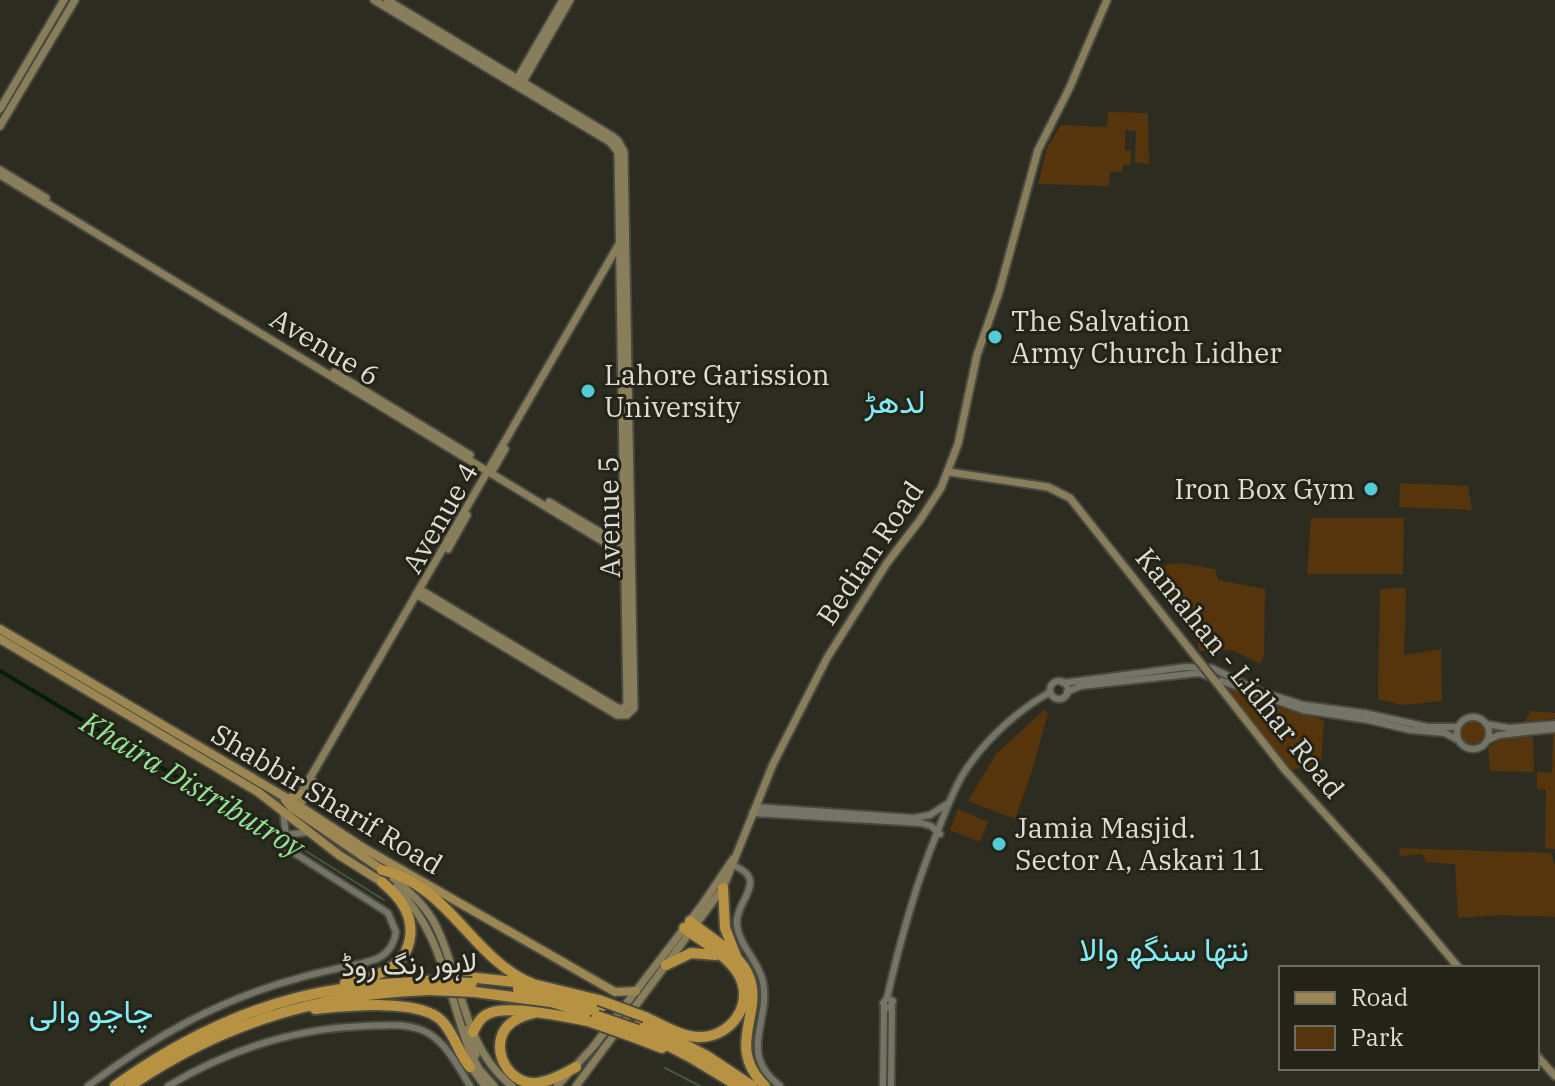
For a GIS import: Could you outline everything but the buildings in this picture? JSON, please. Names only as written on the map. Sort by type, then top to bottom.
[{"type":"highway","points":[[386,876],[417,886],[453,915],[494,962],[509,973],[640,1027],[667,1027],[689,1036],[703,1037],[721,1033],[736,1019],[744,999],[737,972],[690,927]]},
{"type":"highway","points":[[313,994],[355,973],[393,967],[405,955],[411,931],[406,911],[386,876]]},
{"type":"highway","points":[[725,884],[725,928],[737,959],[747,973],[752,993],[745,1048],[754,1073],[764,1086]]},
{"type":"highway","points":[[690,927],[737,959]]},
{"type":"highway","points":[[666,965],[691,953],[703,952],[721,957]]},
{"type":"highway","points":[[355,973],[428,982]]},
{"type":"highway","name":"لاہور رنگ روڈ","points":[[130,1086],[192,1048],[259,1020],[348,996],[428,982]]},
{"type":"highway","name":"لاہور رنگ روڈ","points":[[115,1086],[154,1060],[221,1024],[313,994],[342,988],[428,982],[531,991],[596,1011],[714,1060],[752,1086]]},
{"type":"highway","points":[[472,984],[533,984]]},
{"type":"highway","points":[[259,1020],[313,1009],[368,1006],[418,1008],[439,1018],[452,1032],[470,1067]]},
{"type":"highway","points":[[473,1032],[481,1019],[491,1012],[596,1011]]},
{"type":"highway","points":[[534,1013],[513,1022],[502,1036],[502,1058],[509,1072],[524,1081],[538,1083],[576,1067]]},
{"type":"highway","name":"لاہور رنگ روڈ","points":[[640,1027],[738,1086]]},
{"type":"highway","points":[[667,1027],[764,1086]]},
{"type":"main road","points":[[0,109],[64,0]]},
{"type":"main road","points":[[0,126],[75,0]]},
{"type":"main road","points":[[374,0],[518,83]]},
{"type":"main road","points":[[387,0],[518,83]]},
{"type":"main road","points":[[518,83],[563,0]]},
{"type":"main road","points":[[518,83],[570,0]]},
{"type":"main road","name":"Bedian Road","points":[[577,1085],[735,869],[754,810],[793,720],[827,658],[887,563],[934,500],[949,472],[977,355],[999,292],[1038,150],[1069,89],[1107,0]]},
{"type":"main road","name":"Avenue 5","points":[[420,593],[613,713],[625,716],[631,713],[634,704],[623,247],[625,156],[618,141],[518,83]]},
{"type":"main road","name":"Avenue 6","points":[[0,172],[491,468],[604,542],[629,540]]},
{"type":"main road","name":"Avenue 4","points":[[293,808],[623,247]]},
{"type":"main road","name":"Kamahan - Lidhar Road","points":[[949,472],[1036,484],[1053,488],[1070,498],[1285,770],[1385,880],[1457,966]]},
{"type":"main road","name":"Shabbir Sharif Road","points":[[0,629],[285,800],[293,808],[309,813],[367,850],[615,992],[636,991]]},
{"type":"main road","points":[[0,639],[258,792],[293,808],[413,894],[434,922],[473,1032],[488,1062],[507,1085]]},
{"type":"main road","points":[[285,800],[303,795],[309,813]]},
{"type":"main road","points":[[293,808],[311,832],[339,855],[386,876],[420,914],[430,931],[470,1052],[479,1069],[494,1086]]},
{"type":"main road","points":[[562,1084],[735,869]]},
{"type":"main road","points":[[441,968],[447,1000],[470,1067],[485,1086]]},
{"type":"main road","points":[[451,969],[474,1050],[484,1069],[507,1085]]},
{"type":"main road","points":[[1539,1058],[1555,1076]]},
{"type":"street","points":[[943,814],[989,747],[1026,711],[1051,694],[1054,683],[1186,667],[1212,668],[1275,697],[1325,711],[1364,713],[1428,727],[1457,727]]},
{"type":"street","points":[[1051,694],[1061,699],[1067,692],[1081,686],[1199,673],[1269,700],[1445,733],[1463,746],[1474,749],[1499,735],[1555,726]]},
{"type":"street","points":[[1063,683],[1067,692]]},
{"type":"street","points":[[883,1086],[888,1002],[907,919],[943,814],[965,772],[986,745],[1012,719],[1051,694]]},
{"type":"street","points":[[1458,740],[1457,727],[1473,716],[1486,724],[1489,732],[1487,741]]},
{"type":"street","points":[[1486,724],[1499,728],[1555,726]]},
{"type":"street","points":[[88,1086],[119,1068],[160,1035],[223,1004],[295,979],[355,973],[387,953],[395,940],[394,922],[388,913],[374,901],[290,851],[284,838],[293,808]]},
{"type":"street","points":[[754,810],[914,820],[939,833]]},
{"type":"street","points":[[914,820],[943,814]]},
{"type":"street","points":[[284,838],[311,832]]},
{"type":"street","points":[[735,869],[751,890],[737,916],[737,928],[763,979],[764,997],[757,1043],[759,1061],[766,1074],[780,1086]]},
{"type":"street","points":[[888,1002],[891,1086]]},
{"type":"street","points":[[168,1086],[221,1058],[277,1038],[361,1022],[408,1026],[429,1034],[446,1048],[470,1086]]},
{"type":"green space","points":[[1108,112],[1148,113],[1149,164],[1135,162],[1136,131],[1125,130],[1125,150],[1131,150],[1131,165],[1123,165],[1122,172],[1110,172],[1109,186],[1038,184],[1047,148],[1061,125],[1107,127]]},
{"type":"green space","points":[[1400,483],[1468,486],[1472,510],[1399,507]]},
{"type":"green space","points":[[1311,518],[1404,518],[1403,574],[1307,574]]},
{"type":"green space","points":[[1180,563],[1215,569],[1218,580],[1265,589],[1264,654],[1261,664],[1232,650],[1199,651],[1191,625],[1161,590],[1161,566]]},
{"type":"green space","points":[[1406,588],[1404,655],[1441,649],[1442,701],[1402,705],[1378,699],[1380,589]]},
{"type":"green space","points":[[1220,682],[1269,704],[1324,720],[1321,764],[1291,770]]},
{"type":"green space","points":[[1044,710],[1048,713],[1015,819],[968,801],[996,754]]},
{"type":"green space","points":[[1531,711],[1555,713],[1555,718],[1524,723]]},
{"type":"green space","points":[[1473,720],[1482,723],[1485,732],[1482,741],[1473,744],[1464,741],[1461,732],[1464,723]]},
{"type":"green space","points":[[1553,733],[1555,849],[1545,848],[1546,790],[1537,789],[1537,771],[1552,773]]},
{"type":"green space","points":[[1533,737],[1534,772],[1490,771],[1488,748],[1499,739]]},
{"type":"green space","points":[[958,809],[988,822],[980,842],[950,830]]},
{"type":"green space","points":[[1400,848],[1551,853],[1555,865],[1555,917],[1501,915],[1458,918],[1455,864],[1426,862],[1422,854],[1399,856]]},
{"type":"waterway","name":"Khaira Distributroy","points":[[0,671],[283,837]]},
{"type":"waterway","name":"Khaira Distributroy","points":[[288,840],[384,900]]},
{"type":"waterway","name":"Khaira Distributroy","points":[[665,1068],[700,1086]]},
{"type":"place","name":"The Salvation Army Church Lidher","points":[[995,337]]},
{"type":"place","name":"Lahore Garission University","points":[[588,391]]},
{"type":"place","name":"Iron Box Gym","points":[[1371,489]]},
{"type":"place","name":"Jamia Masjid. Sector A, Askari 11","points":[[999,844]]},
{"type":"district","name":"لدھڑ","points":[[895,402]]},
{"type":"district","name":"نتھا سنگھ والا","points":[[1164,950]]},
{"type":"district","name":"چاچو والی","points":[[91,1012]]}]
